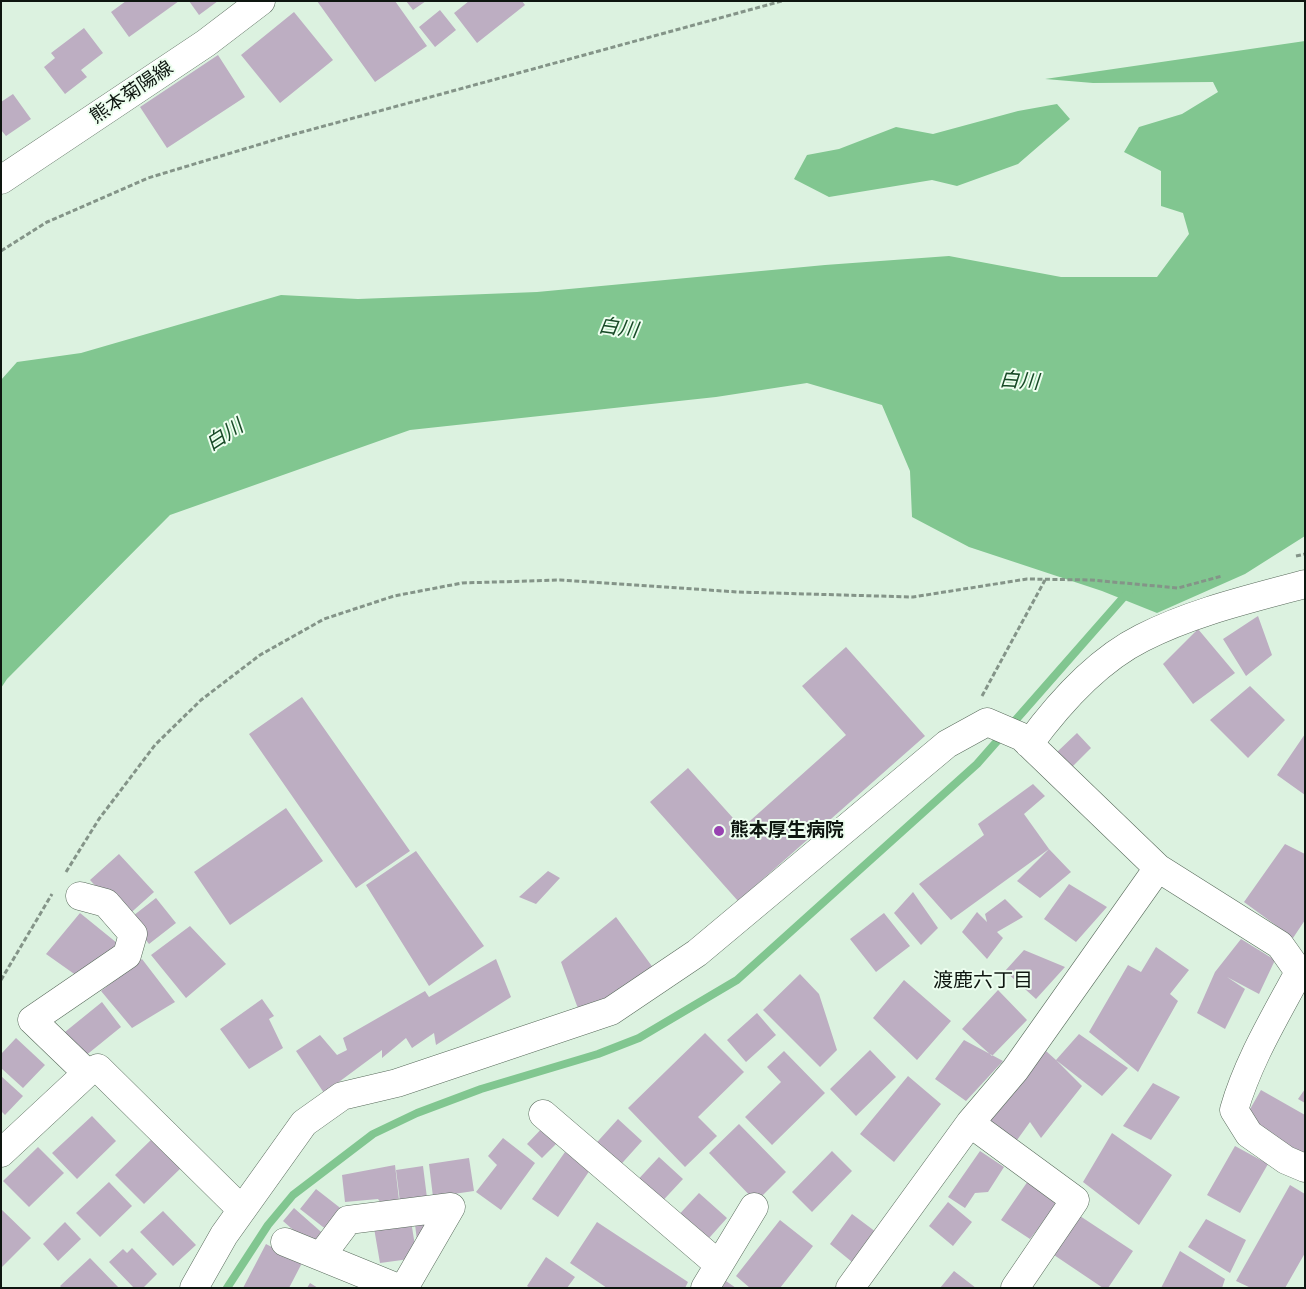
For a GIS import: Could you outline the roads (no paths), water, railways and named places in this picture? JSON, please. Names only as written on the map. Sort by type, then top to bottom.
[{"type":"street","name":"熊本菊陽線","points":[[1,180],[206,43],[261,1]]},
{"type":"street","points":[[1026,740],[1056,707],[1107,660],[1141,638],[1197,614],[1305,584]]},
{"type":"street","points":[[194,1288],[241,1209],[304,1123],[342,1096],[397,1082],[611,1010],[697,953],[947,744],[978,727],[1026,740],[1158,868],[1280,944],[1299,972],[1241,1085],[1234,1110],[1249,1134],[1286,1160],[1305,1168]]},
{"type":"street","points":[[850,1288],[970,1123],[1015,1070],[1158,868]]},
{"type":"street","points":[[67,886],[106,903],[134,934],[127,955],[32,1020],[87,1072]]},
{"type":"street","points":[[1,1153],[87,1072],[98,1068],[241,1209]]},
{"type":"street","points":[[542,1114],[718,1264]]},
{"type":"street","points":[[970,1123],[1075,1200],[1014,1288]]},
{"type":"street","points":[[320,1256],[348,1220],[452,1207],[404,1288]]},
{"type":"street","points":[[705,1288],[754,1207]]},
{"type":"street","points":[[285,1242],[398,1288]]},
{"type":"water","name":"白川","points":[[1305,41],[1305,536],[1245,574],[1157,613],[1102,591],[969,547],[912,517],[910,471],[882,405],[807,383],[716,397],[410,430],[170,515],[7,679],[1,688],[1,380],[17,362],[81,353],[281,295],[358,299],[537,292],[825,265],[949,256],[1061,277],[1157,277],[1189,234],[1183,213],[1161,206],[1161,171],[1124,152],[1139,127],[1182,114],[1218,92],[1213,82],[1093,83],[1045,79]]},
{"type":"water","points":[[1057,104],[1070,119],[1018,164],[957,186],[932,180],[829,197],[794,179],[807,155],[839,149],[896,127],[933,134],[1018,111]]},
{"type":"waterway","points":[[227,1288],[268,1225],[293,1195],[373,1134],[417,1113],[481,1089],[598,1054],[639,1038],[737,980],[977,764],[1129,591]]},
{"type":"place","name":"熊本厚生病院","points":[[719,831]]},
{"type":"district","name":"渡鹿六丁目","points":[[983,982]]}]
